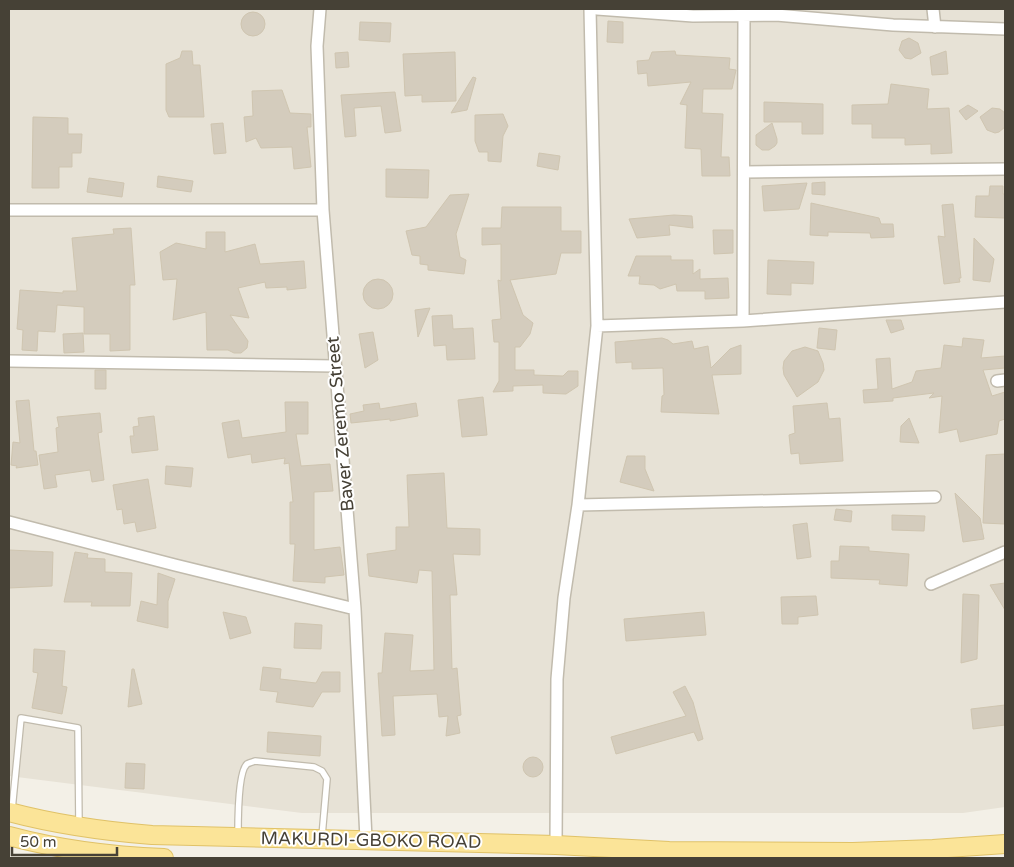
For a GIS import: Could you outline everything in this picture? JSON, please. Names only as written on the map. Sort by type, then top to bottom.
[{"type":"main road","name":"MAKURDI-GBOKO ROAD","points":[[10,812],[56,824],[103,832],[152,835],[556,845],[669,851],[853,852],[1005,844]]},
{"type":"main road","points":[[103,832],[106,856]]},
{"type":"main road","points":[[9,836],[51,847],[106,856],[164,858]]},
{"type":"street","name":"Baver Zeremo Street","points":[[320,9],[318,46],[323,210],[355,609],[366,840]]},
{"type":"street","points":[[556,845],[557,679],[564,598],[578,505],[597,326],[590,9]]},
{"type":"street","points":[[597,9],[693,16],[776,15],[893,25],[1005,29]]},
{"type":"street","points":[[934,9],[935,26]]},
{"type":"street","points":[[744,16],[744,321]]},
{"type":"street","points":[[745,172],[1005,169]]},
{"type":"street","points":[[9,210],[323,210]]},
{"type":"street","points":[[597,326],[744,321],[1005,302]]},
{"type":"street","points":[[9,361],[335,366]]},
{"type":"street","points":[[578,505],[935,497]]},
{"type":"street","points":[[9,522],[175,566],[355,609]]},
{"type":"street","points":[[931,584],[1005,552]]},
{"type":"lane","points":[[10,812],[21,718],[78,728],[79,828]]},
{"type":"lane","points":[[238,837],[239,799],[245,768],[248,763],[254,761],[314,767],[322,771],[327,779],[322,839]]},
{"type":"shaded area","points":[[9,9],[1005,9],[1005,807],[963,813],[302,813],[9,776]]},
{"type":"building","points":[[253,12],[262,15],[265,24],[262,33],[253,36],[244,33],[241,24],[244,15]]},
{"type":"building","points":[[608,21],[623,22],[623,43],[607,42]]},
{"type":"building","points":[[360,22],[391,23],[390,42],[359,40]]},
{"type":"building","points":[[909,38],[918,43],[921,53],[911,59],[905,58],[899,50],[902,41]]},
{"type":"building","points":[[182,51],[192,51],[193,65],[200,65],[204,117],[169,117],[166,110],[166,64],[180,58]]},
{"type":"building","points":[[675,51],[676,55],[730,58],[729,69],[736,70],[732,89],[703,89],[702,113],[723,114],[721,157],[729,157],[730,176],[702,176],[701,149],[685,148],[687,105],[680,104],[691,82],[648,86],[647,73],[638,74],[637,61],[649,60],[652,52]]},
{"type":"building","points":[[946,51],[948,74],[932,75],[930,57]]},
{"type":"building","points":[[348,52],[349,67],[336,68],[335,53]]},
{"type":"building","points":[[455,52],[456,101],[422,102],[422,95],[405,96],[403,54]]},
{"type":"building","points":[[473,77],[476,78],[467,110],[451,113]]},
{"type":"building","points":[[891,84],[929,89],[927,109],[949,108],[952,153],[931,154],[931,144],[905,145],[905,138],[872,138],[872,124],[852,124],[852,105],[888,104]]},
{"type":"building","points":[[282,90],[290,113],[311,114],[311,127],[307,127],[311,167],[294,169],[292,147],[261,148],[256,138],[246,142],[244,117],[253,116],[252,91]]},
{"type":"building","points":[[395,92],[401,131],[385,133],[381,106],[354,108],[356,136],[345,137],[341,95]]},
{"type":"building","points":[[764,102],[823,104],[823,134],[802,134],[802,122],[764,122]]},
{"type":"building","points":[[968,105],[978,111],[966,120],[959,111]]},
{"type":"building","points":[[992,108],[1000,109],[1005,113],[1005,127],[995,133],[987,130],[980,117]]},
{"type":"building","points":[[503,114],[508,126],[503,136],[501,162],[488,161],[488,152],[479,152],[475,141],[475,115]]},
{"type":"building","points":[[33,117],[68,118],[68,134],[82,134],[81,153],[72,153],[72,167],[59,167],[59,188],[32,188]]},
{"type":"building","points":[[223,123],[226,153],[214,154],[211,124]]},
{"type":"building","points":[[772,123],[777,143],[769,150],[762,150],[756,145],[756,135]]},
{"type":"building","points":[[539,153],[560,156],[558,170],[537,166]]},
{"type":"building","points":[[386,169],[429,170],[428,198],[386,197]]},
{"type":"building","points":[[158,176],[193,181],[191,192],[157,187]]},
{"type":"building","points":[[89,178],[124,183],[122,197],[87,192]]},
{"type":"building","points":[[825,182],[825,195],[812,194],[812,183]]},
{"type":"building","points":[[807,183],[799,209],[764,211],[762,186]]},
{"type":"building","points":[[990,186],[1003,186],[1005,218],[975,217],[976,196],[989,196]]},
{"type":"building","points":[[469,194],[456,234],[460,257],[466,260],[464,274],[428,270],[428,265],[420,264],[420,256],[412,255],[406,231],[426,227],[450,195]]},
{"type":"building","points":[[811,203],[879,218],[881,224],[893,224],[894,237],[871,238],[870,233],[828,232],[828,236],[810,235]]},
{"type":"building","points":[[953,204],[961,278],[959,278],[960,282],[944,284],[938,236],[945,237],[942,205]]},
{"type":"building","points":[[502,207],[561,207],[561,231],[581,231],[581,253],[561,253],[556,274],[510,280],[523,315],[533,323],[530,334],[520,347],[515,347],[515,370],[534,370],[534,375],[563,376],[568,371],[578,371],[578,386],[566,394],[543,393],[543,385],[513,386],[513,391],[493,392],[499,381],[499,342],[494,342],[492,320],[501,319],[498,280],[501,281],[501,244],[482,245],[482,228],[501,228]]},
{"type":"building","points":[[674,215],[692,216],[693,228],[669,225],[670,235],[637,238],[629,219]]},
{"type":"building","points":[[131,228],[135,285],[130,285],[130,350],[110,351],[110,334],[84,334],[84,307],[57,305],[55,332],[38,331],[37,351],[22,350],[23,330],[17,329],[20,290],[63,293],[63,291],[77,291],[72,238],[114,234],[113,229]]},
{"type":"building","points":[[713,230],[733,230],[733,253],[714,254]]},
{"type":"building","points":[[206,232],[225,232],[225,252],[255,244],[260,264],[304,261],[306,288],[287,290],[287,287],[266,288],[265,282],[238,288],[249,318],[230,315],[248,341],[247,348],[241,353],[234,353],[228,350],[207,350],[206,312],[173,320],[177,279],[163,280],[160,252],[176,243],[206,249]]},
{"type":"building","points":[[974,238],[994,259],[990,282],[973,280]]},
{"type":"building","points":[[636,256],[671,256],[671,260],[693,260],[693,274],[700,269],[700,279],[728,278],[729,298],[705,299],[705,291],[677,291],[676,284],[660,289],[654,285],[639,284],[640,276],[628,276]]},
{"type":"building","points":[[768,260],[814,262],[813,284],[791,283],[791,295],[767,294]]},
{"type":"building","points":[[378,279],[388,284],[393,294],[388,304],[378,309],[368,304],[363,294],[368,284]]},
{"type":"building","points":[[430,308],[418,337],[415,310]]},
{"type":"building","points":[[452,315],[453,329],[473,328],[475,359],[447,360],[446,345],[434,346],[432,316]]},
{"type":"building","points":[[886,320],[901,320],[904,329],[891,333]]},
{"type":"building","points":[[819,328],[837,330],[835,350],[817,348]]},
{"type":"building","points":[[373,332],[378,360],[365,368],[359,334]]},
{"type":"building","points":[[83,333],[84,352],[64,353],[63,334]]},
{"type":"building","points":[[662,338],[673,344],[692,341],[694,349],[708,346],[711,368],[730,349],[741,345],[741,374],[712,375],[719,414],[661,412],[662,396],[664,395],[663,368],[632,369],[632,362],[616,363],[615,342]]},
{"type":"building","points":[[963,338],[984,340],[981,358],[1005,356],[1005,368],[983,370],[992,396],[1005,392],[1005,419],[999,421],[997,434],[960,442],[957,429],[939,433],[942,396],[929,398],[934,393],[893,398],[893,401],[864,403],[863,390],[878,389],[876,359],[890,358],[892,389],[912,382],[916,371],[941,368],[944,345],[962,347]]},
{"type":"building","points":[[805,347],[818,351],[824,370],[818,382],[797,397],[784,375],[784,361],[792,351]]},
{"type":"building","points":[[95,370],[106,370],[106,389],[95,389]]},
{"type":"building","points":[[483,397],[487,435],[462,437],[458,400]]},
{"type":"building","points":[[29,400],[34,451],[36,451],[38,465],[16,468],[17,466],[11,465],[13,442],[20,443],[16,401]]},
{"type":"building","points":[[285,402],[308,402],[308,434],[296,434],[301,466],[330,464],[333,491],[314,492],[314,550],[340,547],[344,575],[325,577],[325,583],[293,581],[295,544],[290,544],[290,502],[293,502],[289,463],[284,464],[285,458],[252,463],[251,454],[228,458],[222,423],[239,420],[242,438],[286,432]]},
{"type":"building","points":[[379,403],[380,409],[416,403],[418,416],[390,421],[390,419],[351,423],[350,414],[364,411],[363,405]]},
{"type":"building","points":[[827,403],[829,419],[840,418],[843,461],[800,464],[799,453],[791,454],[789,435],[795,433],[793,406]]},
{"type":"building","points":[[100,413],[102,432],[98,433],[104,480],[92,482],[90,470],[55,475],[57,487],[44,489],[39,455],[58,452],[56,428],[59,427],[57,417]]},
{"type":"building","points":[[154,416],[158,450],[132,453],[130,436],[134,436],[133,427],[139,426],[138,418]]},
{"type":"building","points":[[909,418],[919,443],[900,442],[901,426]]},
{"type":"building","points":[[1005,454],[1005,524],[983,523],[986,455]]},
{"type":"building","points":[[627,456],[645,456],[645,469],[654,491],[620,482]]},
{"type":"building","points":[[166,466],[193,468],[191,487],[165,484]]},
{"type":"building","points":[[444,473],[447,528],[480,529],[480,555],[453,554],[457,595],[450,595],[452,669],[457,668],[461,715],[457,716],[460,733],[446,736],[448,716],[439,717],[437,694],[393,696],[395,735],[382,736],[378,673],[382,673],[385,633],[413,635],[410,671],[434,670],[432,571],[419,570],[417,583],[369,576],[367,554],[396,550],[396,527],[409,527],[407,475]]},
{"type":"building","points":[[148,479],[156,528],[137,532],[135,522],[124,524],[122,509],[117,510],[113,485]]},
{"type":"building","points":[[955,493],[980,518],[984,539],[963,542]]},
{"type":"building","points":[[836,509],[852,511],[851,522],[834,520]]},
{"type":"building","points":[[892,515],[925,516],[924,531],[892,530]]},
{"type":"building","points":[[807,523],[811,557],[797,559],[793,525]]},
{"type":"building","points":[[840,546],[869,547],[869,551],[909,554],[907,586],[879,584],[880,580],[831,578],[831,561],[839,561]]},
{"type":"building","points":[[9,550],[53,552],[52,586],[9,588]]},
{"type":"building","points":[[75,552],[88,554],[87,558],[105,559],[105,572],[132,573],[130,606],[91,606],[92,602],[64,602]]},
{"type":"building","points":[[158,573],[175,579],[168,601],[168,628],[137,621],[141,601],[157,605]]},
{"type":"building","points":[[1005,583],[1005,610],[990,585]]},
{"type":"building","points":[[963,594],[979,595],[977,659],[961,663]]},
{"type":"building","points":[[816,596],[818,615],[798,617],[798,624],[782,624],[781,597]]},
{"type":"building","points":[[223,612],[246,617],[251,633],[230,639]]},
{"type":"building","points":[[704,612],[706,635],[626,641],[624,619]]},
{"type":"building","points":[[295,623],[322,625],[321,649],[294,648]]},
{"type":"building","points":[[34,649],[65,651],[62,686],[67,687],[62,714],[32,708],[38,673],[33,672]]},
{"type":"building","points":[[263,667],[281,669],[280,679],[316,683],[322,672],[340,672],[340,692],[322,692],[313,707],[276,702],[278,692],[260,690]]},
{"type":"building","points":[[132,669],[134,669],[142,704],[128,707]]},
{"type":"building","points":[[685,686],[693,702],[703,739],[698,741],[694,732],[616,754],[611,737],[686,716],[673,692]]},
{"type":"building","points":[[1005,705],[1005,725],[973,729],[971,709]]},
{"type":"building","points":[[268,732],[321,736],[320,756],[267,752]]},
{"type":"building","points":[[533,757],[540,760],[543,767],[540,774],[533,777],[526,774],[523,767],[526,760]]},
{"type":"building","points":[[126,763],[145,764],[144,789],[125,788]]}]
